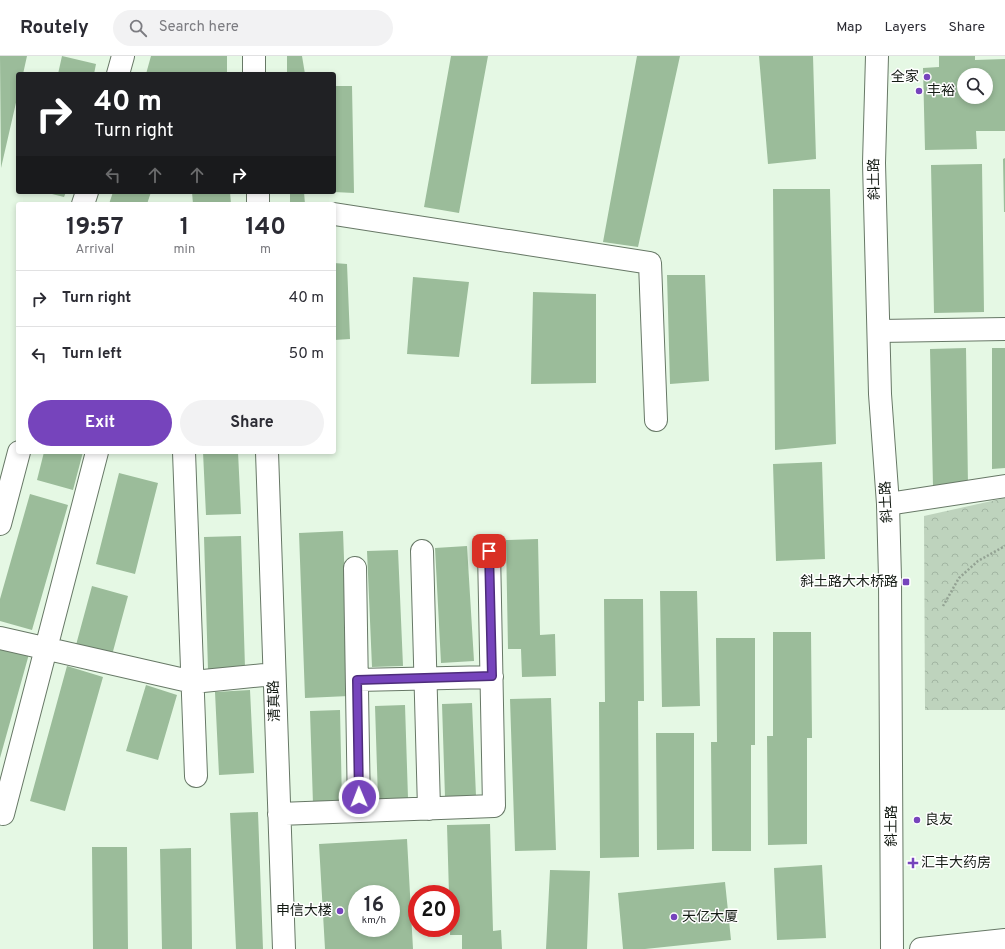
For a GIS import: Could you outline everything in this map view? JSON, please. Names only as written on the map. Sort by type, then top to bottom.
[{"type":"street","points":[[119,72],[123,56]]},
{"type":"street","points":[[254,56],[254,72]]},
{"type":"street","name":"斜土路","points":[[877,56],[874,163],[880,394],[888,504],[892,949]]},
{"type":"street","points":[[336,214],[650,264],[656,420]]},
{"type":"street","points":[[879,331],[1005,329]]},
{"type":"street","points":[[0,524],[18,454]]},
{"type":"street","points":[[3,814],[96,454]]},
{"type":"street","points":[[184,454],[196,776]]},
{"type":"street","name":"清真路","points":[[266,454],[284,949]]},
{"type":"street","points":[[888,504],[1005,486]]},
{"type":"street","points":[[422,551],[429,809]]},
{"type":"street","points":[[279,814],[494,806],[489,551]]},
{"type":"street","points":[[355,568],[359,812]]},
{"type":"street","points":[[0,638],[193,682],[274,674]]},
{"type":"street","points":[[357,680],[492,676]]},
{"type":"street","points":[[921,949],[1005,940]]},
{"type":"path","points":[[943,606],[959,578],[978,561],[1005,546]]},
{"type":"green space","points":[[1005,498],[1005,710],[925,710],[924,516]]},
{"type":"building","points":[[0,56],[27,56],[23,72],[16,72],[16,103],[1,168]]},
{"type":"building","points":[[62,56],[96,64],[94,72],[58,72]]},
{"type":"building","points":[[151,56],[227,56],[227,72],[147,72]]},
{"type":"building","points":[[287,56],[302,56],[305,72],[287,72]]},
{"type":"building","points":[[451,56],[488,56],[459,213],[424,207]]},
{"type":"building","points":[[637,56],[680,56],[638,247],[603,242]]},
{"type":"building","points":[[759,56],[813,56],[816,159],[768,164]]},
{"type":"building","points":[[939,56],[975,56],[975,60],[1005,59],[1005,131],[976,131],[977,149],[925,150],[923,68],[939,67]]},
{"type":"building","points":[[336,86],[352,86],[354,193],[336,192]]},
{"type":"building","points":[[1005,158],[1005,212],[1004,212],[1003,159]]},
{"type":"building","points":[[982,164],[984,312],[934,313],[931,165]]},
{"type":"building","points":[[773,189],[830,189],[836,444],[775,450]]},
{"type":"building","points":[[52,194],[65,194],[64,197]]},
{"type":"building","points":[[112,194],[150,194],[148,202],[110,202]]},
{"type":"building","points":[[192,194],[230,194],[231,202],[193,202]]},
{"type":"building","points":[[290,194],[304,194],[305,202],[290,202]]},
{"type":"building","points":[[336,263],[347,264],[350,339],[336,340]]},
{"type":"building","points":[[667,275],[705,275],[709,381],[670,384]]},
{"type":"building","points":[[413,277],[469,282],[459,357],[407,354]]},
{"type":"building","points":[[533,292],[596,294],[596,383],[531,384]]},
{"type":"building","points":[[966,348],[968,486],[933,487],[930,349]]},
{"type":"building","points":[[992,348],[1005,348],[1005,468],[992,469]]},
{"type":"building","points":[[44,454],[82,454],[73,490],[37,480]]},
{"type":"building","points":[[203,454],[238,454],[241,514],[206,515]]},
{"type":"building","points":[[822,462],[825,559],[776,561],[773,464]]},
{"type":"building","points":[[119,473],[158,483],[135,574],[96,564]]},
{"type":"building","points":[[30,494],[68,505],[32,630],[0,621],[0,599]]},
{"type":"building","points":[[343,531],[349,696],[305,698],[299,533]]},
{"type":"building","points":[[241,536],[245,668],[208,670],[204,537]]},
{"type":"building","points":[[538,539],[540,635],[555,634],[556,676],[522,677],[521,649],[508,649],[506,540]]},
{"type":"building","points":[[467,546],[474,661],[441,663],[435,548]]},
{"type":"building","points":[[398,550],[403,666],[372,667],[367,551]]},
{"type":"building","points":[[92,586],[128,596],[112,655],[76,645]]},
{"type":"building","points":[[660,591],[697,591],[700,706],[662,707]]},
{"type":"building","points":[[604,599],[643,599],[644,701],[638,701],[639,857],[600,858],[599,702],[605,702]]},
{"type":"building","points":[[773,632],[811,632],[812,738],[807,738],[807,844],[768,845],[767,736],[773,736]]},
{"type":"building","points":[[716,638],[755,638],[755,745],[751,745],[751,851],[712,851],[711,742],[717,742]]},
{"type":"building","points":[[0,646],[29,654],[0,758]]},
{"type":"building","points":[[67,666],[103,677],[65,811],[30,801]]},
{"type":"building","points":[[146,685],[177,695],[158,760],[126,751]]},
{"type":"building","points":[[250,690],[254,773],[219,775],[215,692]]},
{"type":"building","points":[[551,698],[556,850],[515,851],[510,699]]},
{"type":"building","points":[[472,703],[476,796],[445,797],[442,704]]},
{"type":"building","points":[[405,705],[408,798],[378,799],[375,706]]},
{"type":"building","points":[[340,710],[342,803],[313,804],[310,711]]},
{"type":"building","points":[[656,733],[694,733],[694,849],[657,850]]},
{"type":"building","points":[[258,812],[263,949],[236,949],[230,813]]},
{"type":"building","points":[[490,824],[493,931],[501,930],[502,949],[462,949],[462,935],[460,935],[460,885],[449,885],[447,825]]},
{"type":"building","name":"申信大楼","points":[[407,839],[410,885],[408,885],[408,937],[412,937],[413,949],[325,949],[319,844]]},
{"type":"building","points":[[92,847],[127,847],[128,949],[93,949]]},
{"type":"building","points":[[191,848],[192,949],[162,949],[160,849]]},
{"type":"building","points":[[822,865],[826,938],[777,940],[774,868]]},
{"type":"building","points":[[550,870],[590,871],[587,949],[546,949]]},
{"type":"building","name":"天亿大厦","points":[[725,882],[731,940],[645,949],[623,949],[618,893]]},
{"type":"place","name":"全家","points":[[927,77]]},
{"type":"place","name":"丰裕","points":[[919,91]]},
{"type":"place","name":"斜土路大木桥路","points":[[906,582]]},
{"type":"place","name":"良友","points":[[917,820]]},
{"type":"place","name":"汇丰大药房","points":[[913,863]]},
{"type":"place","name":"申信大楼","points":[[340,911]]},
{"type":"place","name":"天亿大厦","points":[[674,917]]},
{"type":"route","points":[[359,797],[357,680],[492,676],[489,551]]}]
